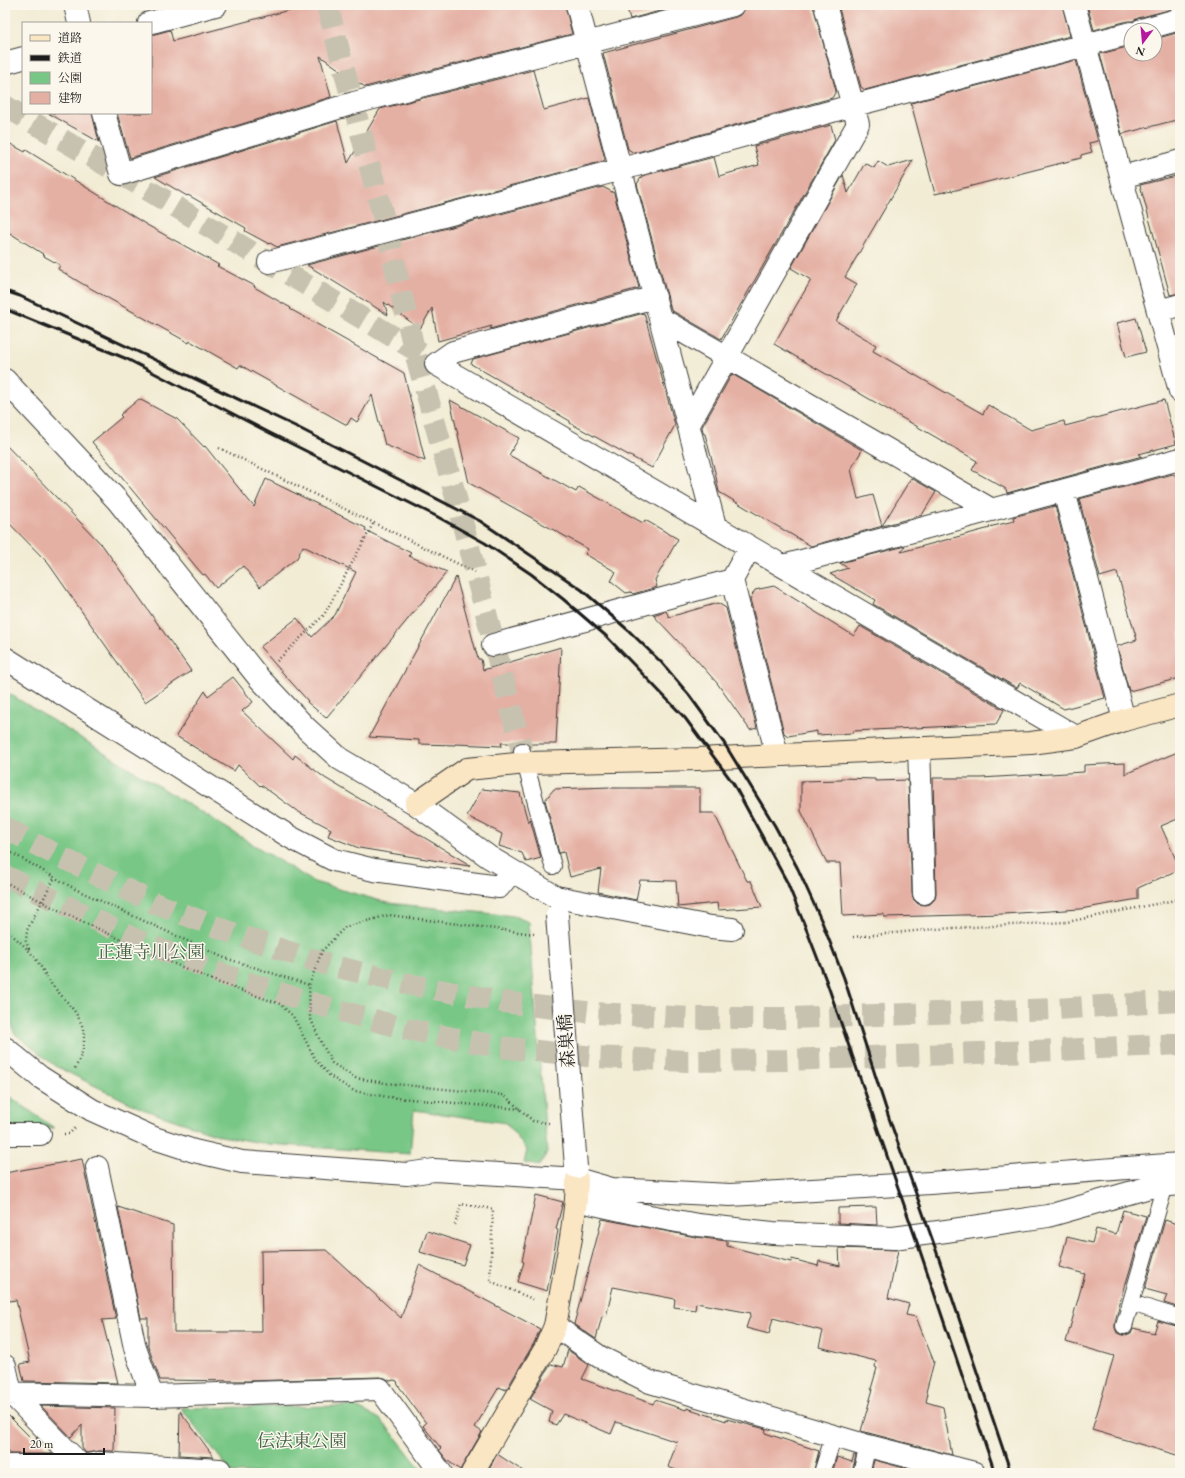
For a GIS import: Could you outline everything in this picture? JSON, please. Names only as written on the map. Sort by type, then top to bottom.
[{"type":"street","points":[[75,5],[79,22]]},
{"type":"street","points":[[152,22],[216,5]]},
{"type":"street","points":[[577,5],[622,170],[715,526]]},
{"type":"street","points":[[104,114],[121,174],[354,103],[588,44],[733,5]]},
{"type":"street","points":[[688,424],[858,124],[825,5]]},
{"type":"street","points":[[1074,5],[1180,391]]},
{"type":"street","points":[[1163,24],[1180,19]]},
{"type":"street","points":[[269,262],[622,170],[852,106],[1123,35]]},
{"type":"street","points":[[5,63],[22,58]]},
{"type":"street","points":[[1122,177],[1180,161]]},
{"type":"street","points":[[655,297],[452,352],[436,364],[1076,737]]},
{"type":"street","points":[[1158,311],[1180,305]]},
{"type":"street","points":[[661,319],[992,510]]},
{"type":"street","points":[[5,380],[117,500],[258,678],[307,729],[340,759],[416,804],[512,871],[556,906],[732,929]]},
{"type":"street","points":[[783,566],[1180,459]]},
{"type":"street","points":[[1064,491],[1124,720]]},
{"type":"street","points":[[750,547],[732,580],[777,755]]},
{"type":"street","points":[[493,645],[732,580]]},
{"type":"street","points":[[5,658],[290,837],[334,860],[374,870],[499,887],[512,871]]},
{"type":"street","points":[[416,804],[467,769],[524,757],[653,761],[1031,744],[1076,737],[1124,720],[1180,705]]},
{"type":"street","points":[[919,748],[924,893]]},
{"type":"street","name":"森巣橋","points":[[556,906],[576,1182]]},
{"type":"street","points":[[5,1048],[40,1078],[92,1110],[154,1138],[194,1151],[242,1162],[407,1174],[434,1170],[576,1182],[612,1189],[730,1195],[930,1183],[1180,1164]]},
{"type":"street","points":[[5,1134],[40,1134]]},
{"type":"street","points":[[97,1167],[135,1348],[152,1396]]},
{"type":"street","points":[[576,1182],[639,1214],[698,1225],[773,1232],[893,1238],[1048,1216],[1150,1187],[1172,1184]]},
{"type":"street","points":[[472,1473],[545,1349],[557,1318],[571,1238],[576,1182]]},
{"type":"street","points":[[557,1318],[600,1357],[650,1382],[868,1446],[974,1473]]},
{"type":"street","points":[[5,1366],[8,1393],[82,1471]]},
{"type":"street","points":[[8,1393],[152,1396],[380,1389],[441,1473]]},
{"type":"street","points":[[5,1466],[82,1471],[98,1463],[220,1470]]},
{"type":"lane","points":[[524,757],[552,866]]},
{"type":"lane","points":[[1124,1326],[1172,1184]]},
{"type":"lane","points":[[1131,1303],[1180,1318]]},
{"type":"lane","points":[[822,1473],[834,1435]]},
{"type":"lane","points":[[861,1473],[868,1446]]},
{"type":"path","points":[[219,448],[373,524],[475,572]]},
{"type":"path","points":[[274,663],[324,615],[373,524]]},
{"type":"path","points":[[5,849],[75,889],[222,957],[309,985]]},
{"type":"path","points":[[55,877],[27,930],[26,941],[30,952],[49,981],[74,1012],[84,1034],[82,1051],[72,1074]]},
{"type":"path","points":[[5,882],[149,952],[217,982],[280,1004],[293,1016],[315,1059],[330,1076],[354,1091],[388,1097],[521,1109]]},
{"type":"path","points":[[854,937],[935,929],[1067,922],[1180,899]]},
{"type":"path","points":[[559,937],[389,914],[345,927],[322,950],[309,985],[310,1017],[318,1038],[332,1063],[356,1078],[385,1083],[504,1095],[533,1121],[573,1126]]},
{"type":"path","points":[[5,929],[30,952]]},
{"type":"path","points":[[40,1134],[69,1134],[92,1110]]},
{"type":"path","points":[[455,1225],[461,1204],[493,1209],[490,1281],[557,1318]]},
{"type":"green space","name":"正蓮寺川公園","points":[[5,691],[314,882],[388,903],[514,916],[529,922],[547,1153],[539,1166],[524,1163],[527,1150],[506,1123],[414,1110],[410,1154],[268,1144],[221,1136],[142,1109],[55,1066],[14,1033],[10,1018],[5,1015]]},
{"type":"green space","points":[[5,1093],[54,1128],[5,1128]]},
{"type":"green space","name":"伝法東公園","points":[[354,1406],[380,1419],[424,1473],[232,1473],[181,1408]]},
{"type":"building","points":[[151,5],[162,5],[163,6],[151,10]]},
{"type":"building","points":[[308,5],[565,5],[572,34],[365,87],[320,56],[331,97],[130,158],[117,114],[152,114],[152,35],[170,30],[173,41]]},
{"type":"building","points":[[626,5],[683,5],[630,19]]},
{"type":"building","points":[[745,5],[813,5],[836,91],[832,98],[634,153],[628,149],[603,53],[736,17],[742,14],[745,9]]},
{"type":"building","points":[[838,5],[1062,5],[1070,36],[865,90],[861,87]]},
{"type":"building","points":[[1087,5],[1180,5],[1180,7],[1138,18],[1133,21],[1123,22],[1094,30]]},
{"type":"building","points":[[1180,32],[1180,119],[1122,134],[1100,54],[1123,48],[1123,62],[1163,62],[1163,37]]},
{"type":"building","points":[[1076,60],[1098,141],[1089,143],[1092,152],[1081,155],[1081,158],[935,194],[911,103]]},
{"type":"building","points":[[533,70],[544,110],[589,98],[605,159],[604,161],[277,247],[245,231],[246,228],[155,177],[337,121],[348,163],[380,109]]},
{"type":"building","points":[[50,114],[92,114],[99,142]]},
{"type":"building","points":[[831,125],[835,140],[721,339],[671,310],[637,184],[642,176],[714,157],[719,176],[759,165],[754,146]]},
{"type":"building","points":[[5,141],[25,152],[26,150],[147,225],[219,265],[217,266],[255,286],[254,287],[291,308],[290,309],[404,373],[425,461],[385,445],[372,395],[357,422],[351,418],[347,425],[240,365],[238,368],[190,341],[189,343],[81,283],[58,269],[60,265],[42,255],[43,254],[5,230]]},
{"type":"building","points":[[913,160],[845,277],[857,284],[836,321],[876,345],[873,351],[983,414],[988,405],[1031,430],[1064,421],[1065,426],[1164,400],[1176,444],[1139,454],[1142,456],[1007,493],[1006,489],[972,470],[977,461],[774,344],[811,280],[791,268],[843,175],[848,193],[865,163],[874,168],[878,161],[888,167]]},
{"type":"building","points":[[1180,175],[1180,293],[1170,295],[1140,185]]},
{"type":"building","points":[[603,187],[614,193],[639,288],[490,329],[492,326],[438,341],[432,308],[420,329],[384,302],[388,315],[307,265]]},
{"type":"building","points":[[644,313],[675,425],[652,468],[570,423],[570,421],[471,364],[473,359]]},
{"type":"building","points":[[1136,318],[1146,352],[1126,357],[1117,323]]},
{"type":"building","points":[[732,374],[862,450],[851,469],[858,499],[873,495],[882,526],[911,478],[936,492],[922,515],[811,546],[719,492],[702,427]]},
{"type":"building","points":[[139,399],[177,419],[204,447],[205,446],[254,507],[266,479],[366,528],[365,530],[411,553],[409,556],[447,572],[326,718],[307,702],[308,701],[260,647],[297,618],[312,637],[335,615],[356,572],[303,546],[297,558],[260,587],[243,566],[216,588],[205,574],[203,575],[92,442],[122,417],[120,415]]},
{"type":"building","points":[[450,400],[519,438],[509,455],[576,492],[579,487],[643,523],[645,520],[678,539],[655,580],[657,587],[633,594],[631,592],[626,593],[611,581],[616,572],[585,554],[588,549],[469,483]]},
{"type":"building","points":[[5,444],[103,546],[191,671],[145,702],[48,563],[5,519]]},
{"type":"building","points":[[1173,474],[1180,478],[1180,678],[1129,691],[1117,646],[1137,640],[1117,572],[1100,577],[1079,499]]},
{"type":"building","points":[[1055,506],[1105,698],[1064,709],[1020,683],[1017,688],[873,604],[875,600],[830,574],[848,568],[840,563],[905,546],[901,552],[1014,521],[1013,517]]},
{"type":"building","points":[[456,577],[478,659],[481,659],[483,670],[561,647],[556,744],[528,744],[520,742],[501,743],[502,746],[419,744],[419,740],[369,737]]},
{"type":"building","points":[[774,586],[854,636],[860,626],[1004,710],[996,724],[853,731],[853,733],[817,735],[817,731],[788,736],[784,733],[750,599],[755,590]]},
{"type":"building","points":[[718,603],[726,608],[757,728],[750,730],[717,683],[653,615],[666,611],[669,617]]},
{"type":"building","points":[[233,677],[253,702],[242,711],[293,759],[295,755],[325,778],[470,865],[359,848],[328,836],[331,829],[297,811],[261,785],[260,786],[238,765],[234,771],[176,736],[205,691],[208,696]]},
{"type":"building","points":[[1180,751],[1180,818],[1161,826],[1180,869],[1138,888],[1138,899],[1080,909],[1004,914],[884,917],[884,914],[843,916],[840,863],[827,863],[801,811],[801,781],[841,780],[841,778],[875,779],[875,781],[908,780],[912,893],[913,899],[918,904],[925,905],[930,904],[935,899],[936,893],[933,778],[981,778],[1084,772],[1084,765],[1125,763],[1125,774]]},
{"type":"building","points":[[610,787],[700,788],[700,813],[714,813],[747,881],[751,881],[762,907],[718,910],[717,903],[678,907],[676,881],[640,880],[636,900],[598,892],[601,869],[570,877],[564,852],[559,853],[545,800],[554,789]]},
{"type":"building","points":[[482,789],[520,793],[528,822],[530,819],[541,858],[526,862],[522,853],[499,846],[502,834],[467,816]]},
{"type":"building","points":[[82,1159],[116,1319],[102,1320],[118,1383],[24,1381],[20,1364],[30,1362],[16,1300],[9,1301],[5,1278],[5,1173]]},
{"type":"building","points":[[536,1195],[563,1202],[556,1229],[558,1230],[547,1291],[518,1282],[524,1262],[522,1261]]},
{"type":"building","points":[[118,1207],[173,1225],[174,1332],[262,1332],[261,1251],[326,1250],[401,1318],[419,1265],[540,1329],[534,1343],[508,1387],[506,1390],[499,1387],[475,1427],[482,1432],[460,1470],[447,1460],[439,1450],[441,1448],[423,1426],[426,1423],[398,1385],[397,1381],[394,1380],[390,1381],[380,1377],[247,1381],[160,1380],[148,1346],[148,1318],[141,1318]]},
{"type":"building","points":[[876,1207],[877,1225],[838,1223],[838,1208]]},
{"type":"building","points":[[1123,1210],[1146,1216],[1125,1283],[1115,1322],[1115,1328],[1117,1333],[1126,1335],[1131,1333],[1133,1328],[1154,1333],[1158,1321],[1180,1327],[1180,1456],[1092,1430],[1114,1356],[1066,1342],[1085,1274],[1059,1267],[1067,1237],[1092,1243],[1096,1229],[1116,1234]]},
{"type":"building","points":[[602,1219],[696,1237],[727,1241],[727,1246],[791,1262],[792,1259],[818,1266],[819,1261],[840,1266],[839,1248],[898,1250],[888,1298],[909,1304],[906,1315],[916,1317],[934,1362],[926,1392],[928,1393],[926,1402],[943,1407],[952,1455],[861,1431],[873,1389],[871,1389],[877,1368],[875,1367],[876,1361],[819,1347],[823,1331],[773,1318],[769,1334],[746,1328],[751,1313],[696,1303],[695,1310],[674,1307],[675,1299],[613,1287],[606,1317],[602,1316],[596,1339],[574,1324]]},
{"type":"building","points":[[1165,1220],[1180,1225],[1180,1308],[1164,1303],[1167,1295],[1145,1289]]},
{"type":"building","points":[[427,1231],[470,1245],[463,1265],[420,1252]]},
{"type":"building","points":[[568,1350],[589,1365],[582,1379],[653,1404],[655,1400],[686,1410],[687,1408],[726,1421],[726,1419],[766,1429],[765,1433],[819,1451],[813,1473],[684,1473],[668,1467],[677,1442],[616,1422],[611,1434],[563,1414],[556,1425],[549,1422],[552,1411],[530,1399],[551,1364],[563,1367]]},
{"type":"building","points":[[41,1406],[115,1408],[114,1451],[86,1453],[82,1448],[82,1425],[71,1437]]},
{"type":"building","points":[[180,1411],[214,1457],[179,1455]]},
{"type":"building","points":[[8,1415],[37,1444],[36,1437],[52,1454],[10,1454],[6,1446]]},
{"type":"building","points":[[497,1454],[526,1473],[487,1473]]},
{"type":"building","points":[[854,1455],[856,1455],[852,1473],[832,1473],[837,1457],[852,1462]]},
{"type":"building","points":[[874,1460],[923,1473],[871,1473]]},
{"type":"tunnel","points":[[327,5],[387,231],[414,349],[455,494],[522,751]]},
{"type":"tunnel","points":[[5,106],[422,354]]},
{"type":"tunnel","points":[[5,827],[29,841],[154,903],[238,935],[325,964],[413,985],[503,1002],[594,1013],[692,1018],[791,1018],[1055,1009],[1180,1001]]},
{"type":"tunnel","points":[[5,876],[137,940],[224,975],[309,1002],[406,1029],[500,1047],[595,1057],[687,1061],[786,1060],[1180,1044]]},
{"type":"railway","points":[[5,291],[20,296],[297,427],[480,521],[582,590],[629,631],[662,663],[689,695],[724,743],[775,826],[798,869],[822,922],[844,978],[889,1118],[935,1247],[1011,1473]]},
{"type":"railway","points":[[5,309],[127,359],[268,432],[436,516],[485,543],[531,574],[606,636],[685,718],[733,783],[787,882],[826,980],[995,1473]]}]
